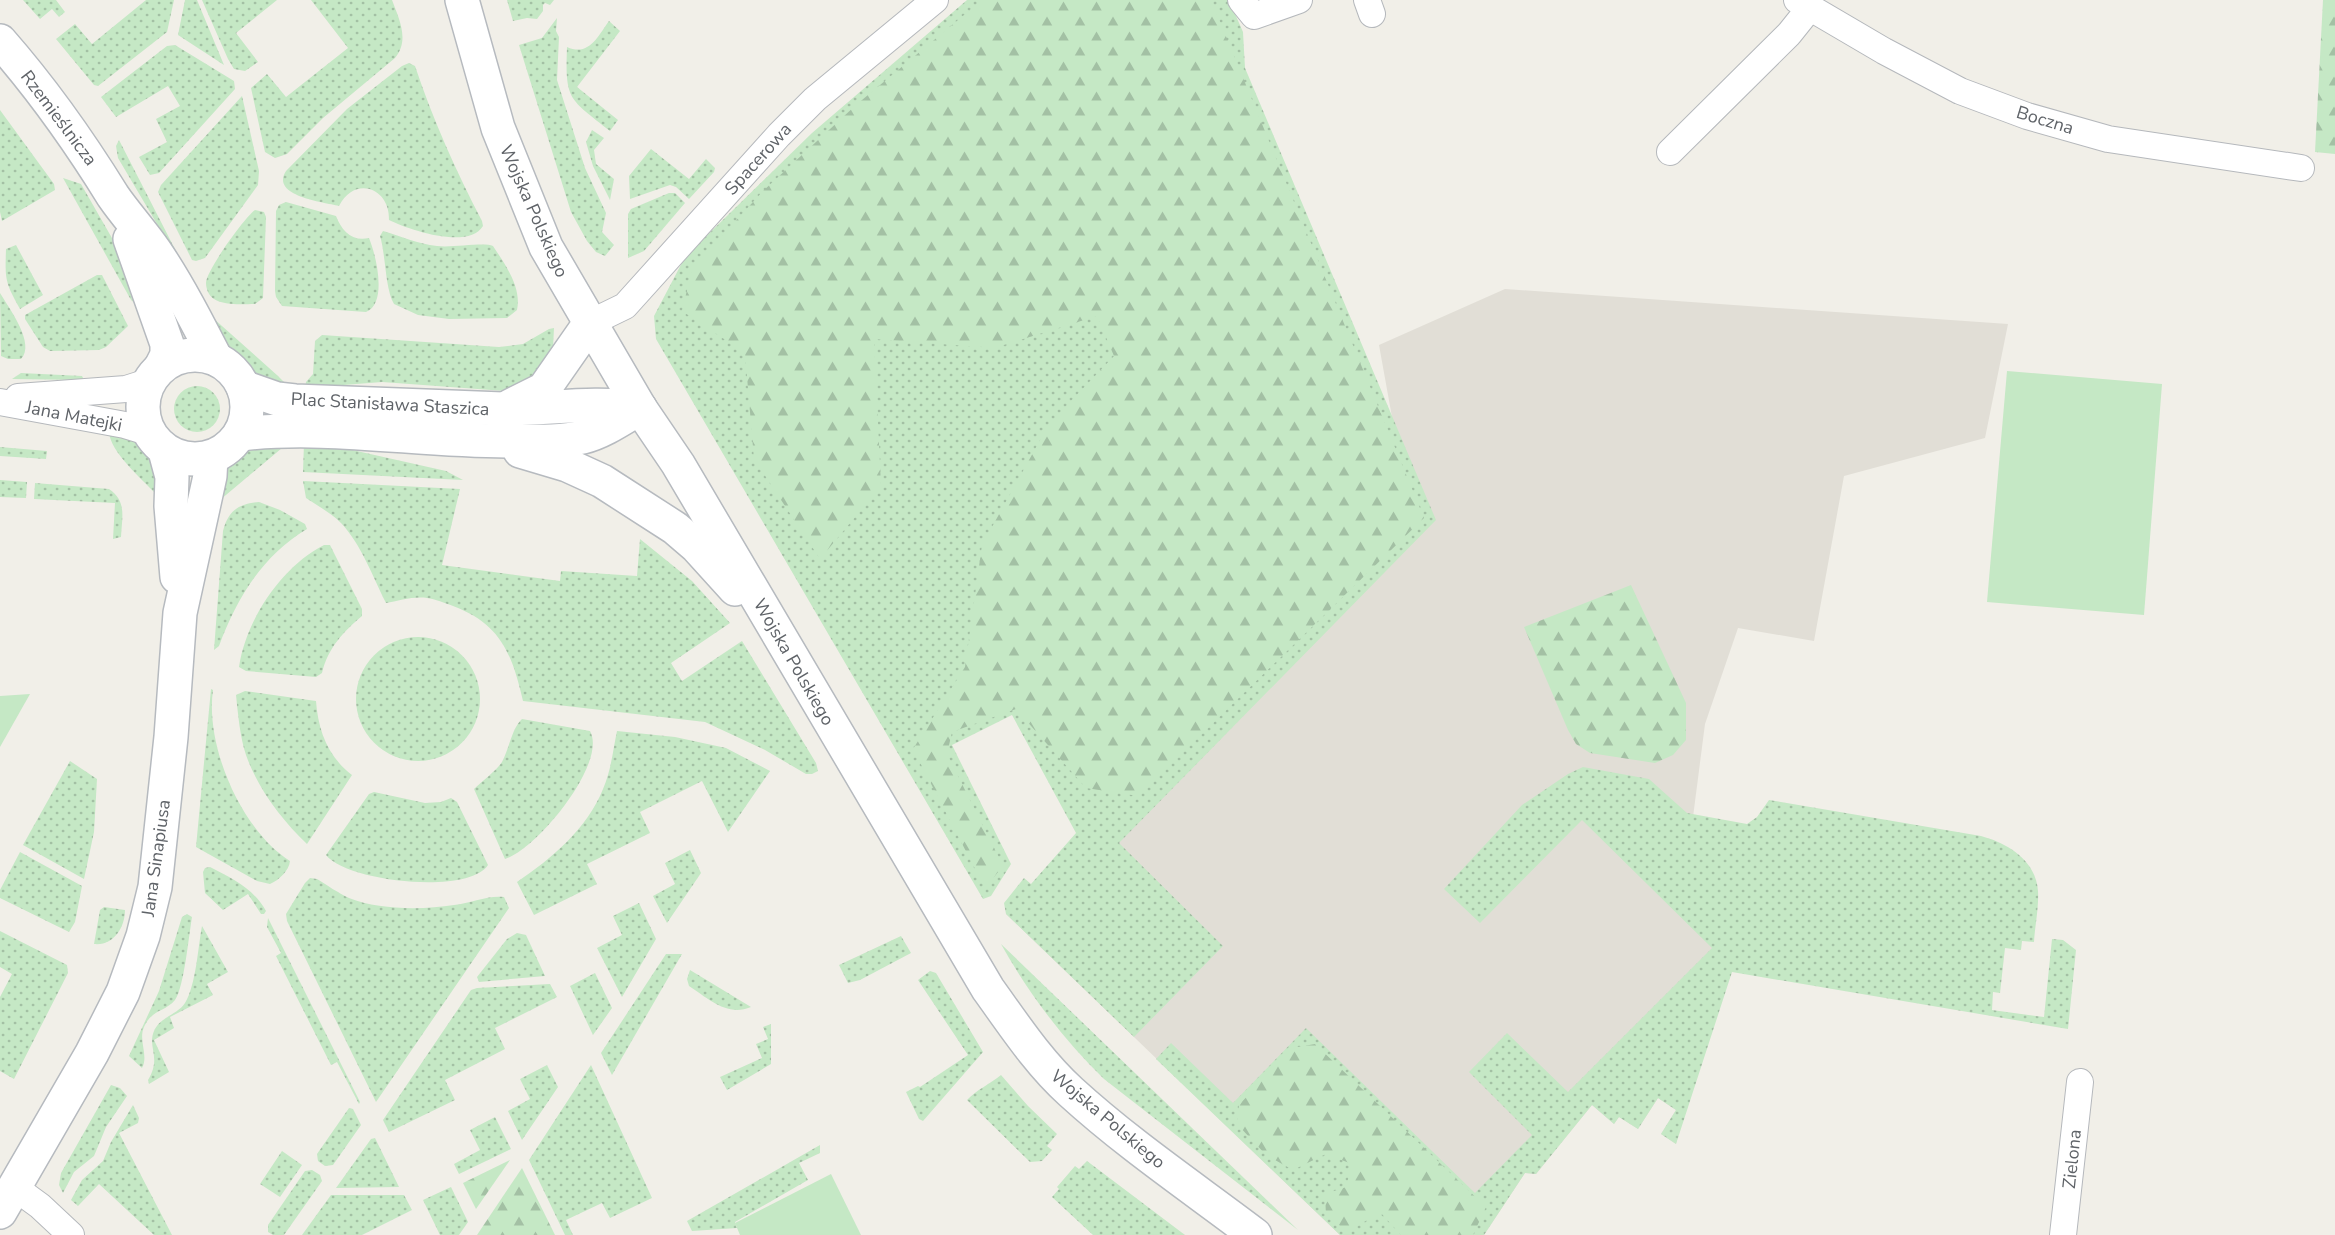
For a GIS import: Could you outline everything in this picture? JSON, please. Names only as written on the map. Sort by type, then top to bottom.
[{"type":"street","name":"Wojska Polskiego","points":[[462,0],[498,128],[546,247],[640,408],[678,464],[988,989],[1023,1038],[1070,1091],[1119,1132],[1255,1235]]},
{"type":"street","name":"Spacerowa","points":[[590,323],[625,306],[778,135],[823,93],[935,0]]},
{"type":"street","points":[[1241,0],[1254,16],[1299,0]]},
{"type":"street","name":"Boczna","points":[[1670,152],[1790,34],[1803,4],[1884,51],[1960,90],[2027,116],[2108,139],[2301,168]]},
{"type":"street","name":"Rzemieślnicza","points":[[0,41],[60,113],[99,171],[114,198],[159,315],[167,344],[167,356],[155,374]]},
{"type":"street","name":"Rzemieślnicza","points":[[114,198],[155,251],[216,359]]},
{"type":"street","name":"Plac Stanisława Staszica","points":[[503,409],[544,389],[590,323]]},
{"type":"street","points":[[187,355],[202,355],[216,359],[236,377],[243,387],[247,403],[246,419],[240,434],[223,452],[196,460],[179,458],[157,441],[143,415],[143,398],[155,374],[173,359],[187,355]]},
{"type":"street","name":"Jana Matejki","points":[[0,400],[126,389],[155,374]]},
{"type":"street","name":"Plac Stanisława Staszica","points":[[243,387],[277,399],[295,401],[503,409],[535,409],[583,404],[614,404],[640,408]]},
{"type":"street","name":"Jana Matejki","points":[[0,400],[125,425],[157,441]]},
{"type":"street","name":"Plac Stanisława Staszica","points":[[240,434],[265,431],[334,431],[482,441],[561,441],[586,436],[640,408]]},
{"type":"street","name":"Jana Sinapiusa","points":[[157,441],[172,477],[171,506],[180,613]]},
{"type":"street","name":"Plac Stanisława Staszica","points":[[482,441],[567,465],[602,481],[675,528],[696,546],[781,639]]},
{"type":"street","name":"Jana Sinapiusa","points":[[7,1200],[92,1053],[123,992],[143,936],[155,887],[171,737],[180,613],[210,476],[211,457]]},
{"type":"street","name":"Zielona","points":[[2064,1235],[2080,1082]]},
{"type":"street","points":[[7,1200],[40,1206],[71,1235]]},
{"type":"shaded area","points":[[1505,289],[2008,324],[1985,438],[1844,476],[1814,641],[1738,628],[1705,724],[1693,817],[1748,830],[1676,1144],[1661,1134],[1676,1110],[1658,1098],[1638,1129],[1619,1117],[1614,1124],[1592,1105],[1536,1174],[1525,1173],[1484,1235],[1340,1235],[1006,914],[1100,825],[1410,517],[1379,345]]},
{"type":"green space","points":[[23,0],[56,0],[65,12],[59,17],[52,9],[40,19]]},
{"type":"green space","points":[[146,0],[174,0],[167,32],[98,86],[94,85],[56,39],[75,24],[92,44]]},
{"type":"green space","points":[[185,0],[197,0],[224,65],[178,35]]},
{"type":"green space","points":[[202,0],[277,0],[236,33],[258,62],[245,71],[234,69]]},
{"type":"green space","points":[[311,0],[392,0],[402,29],[402,44],[395,58],[323,118],[287,154],[275,158],[265,152],[251,88],[267,74],[286,97],[348,48]]},
{"type":"green space","points":[[507,0],[554,0],[550,5],[545,3],[543,5],[543,11],[537,19],[527,18],[513,21]]},
{"type":"green space","points":[[967,0],[1229,0],[1243,32],[1245,68],[1436,520],[1119,843],[1223,946],[1134,1037],[1006,914],[1004,903],[1024,878],[1031,884],[1076,833],[1012,715],[952,745],[1011,864],[991,896],[983,899],[656,339],[654,316],[685,257],[812,133]]},
{"type":"green space","points":[[982,0],[1211,0],[1424,518],[1138,796],[1086,788],[1016,709],[952,732],[947,754],[1003,866],[985,888],[913,749],[965,667],[982,545],[1049,424],[1114,356],[1097,316],[994,348],[874,339],[881,486],[820,559],[754,459],[745,353],[682,311],[692,269],[763,191],[856,105]]},
{"type":"green space","points":[[2323,0],[2335,0],[2335,154],[2315,152]]},
{"type":"green space","points":[[557,18],[556,31],[559,37],[557,80],[585,168],[606,213],[602,232],[614,245],[605,256],[596,252],[587,241],[571,212],[519,45],[542,38]]},
{"type":"green space","points":[[609,21],[620,31],[577,87],[618,120],[610,131],[586,112],[572,97],[567,78],[567,47],[581,49],[587,47],[597,38]]},
{"type":"green space","points":[[175,45],[234,81],[235,89],[159,173],[150,175],[139,157],[167,142],[156,119],[180,106],[168,86],[116,117],[101,97],[167,46]]},
{"type":"green space","points":[[409,63],[415,66],[429,106],[482,221],[483,226],[476,233],[465,237],[424,233],[389,220],[384,200],[370,189],[362,188],[354,191],[346,196],[339,206],[300,196],[285,186],[283,180],[286,171],[347,109]]},
{"type":"green space","points":[[242,96],[259,171],[258,185],[205,258],[192,260],[158,192],[161,185]]},
{"type":"green space","points":[[0,110],[54,184],[55,190],[2,221],[0,212]]},
{"type":"green space","points":[[592,130],[604,138],[594,150],[596,164],[614,179],[610,200],[593,166],[586,142]]},
{"type":"green space","points":[[119,140],[180,259],[178,268],[157,224],[118,158],[116,146]]},
{"type":"green space","points":[[651,149],[689,179],[706,159],[715,168],[714,172],[689,199],[676,187],[670,185],[630,199],[629,176]]},
{"type":"green space","points":[[63,178],[81,184],[128,266],[137,305],[131,300]]},
{"type":"green space","points":[[669,193],[675,193],[685,203],[644,251],[628,258],[628,214],[631,209]]},
{"type":"green space","points":[[286,202],[336,216],[348,234],[363,239],[369,238],[375,255],[378,278],[377,299],[373,307],[366,312],[282,306],[275,291],[276,211],[279,205]]},
{"type":"green space","points":[[255,210],[264,212],[266,217],[263,298],[255,304],[223,303],[212,298],[208,292],[206,283],[208,277],[226,245]]},
{"type":"green space","points":[[383,231],[437,246],[493,246],[515,285],[517,310],[507,318],[449,319],[418,315],[394,304],[389,290],[380,236]]},
{"type":"green space","points":[[16,245],[43,295],[20,309],[6,274],[6,249]]},
{"type":"green space","points":[[97,275],[102,275],[128,326],[106,347],[99,350],[50,351],[43,347],[25,319],[25,315]]},
{"type":"green space","points":[[0,293],[23,335],[25,352],[21,359],[8,359],[1,356]]},
{"type":"green space","points":[[213,318],[278,376],[285,383],[286,390],[251,375],[246,367],[223,347]]},
{"type":"green space","points":[[554,328],[553,348],[532,378],[505,391],[382,382],[305,388],[306,382],[313,374],[315,341],[322,335],[499,347],[523,344]]},
{"type":"green space","points":[[2007,371],[2162,384],[2144,615],[1987,602]]},
{"type":"green space","points":[[21,373],[82,376],[84,380],[12,379]]},
{"type":"green space","points":[[197,386],[213,393],[220,409],[213,425],[197,432],[181,425],[174,409],[181,393]]},
{"type":"green space","points":[[109,432],[135,441],[149,451],[154,467],[156,494],[121,457]]},
{"type":"green space","points":[[304,443],[330,445],[446,471],[463,480],[303,472]]},
{"type":"green space","points":[[282,444],[282,448],[220,500],[221,475],[231,460],[247,452]]},
{"type":"green space","points":[[0,447],[47,451],[46,459],[0,456]]},
{"type":"green space","points":[[0,480],[27,482],[26,498],[0,497]]},
{"type":"green space","points":[[303,481],[460,489],[442,565],[560,581],[561,571],[637,576],[640,539],[692,581],[730,623],[671,663],[682,681],[742,641],[816,763],[818,771],[806,774],[765,750],[705,722],[523,701],[509,655],[502,643],[483,622],[469,613],[433,599],[417,598],[386,603],[355,541],[337,519],[306,498]]},
{"type":"green space","points":[[35,483],[109,489],[121,504],[121,537],[113,539],[115,503],[34,499]]},
{"type":"green space","points":[[259,502],[280,510],[305,524],[307,529],[291,540],[264,565],[243,595],[219,646],[214,650],[225,524],[235,510]]},
{"type":"green space","points":[[324,545],[330,545],[362,609],[362,616],[337,641],[322,673],[316,677],[246,671],[239,667],[249,631],[268,597],[294,567]]},
{"type":"green space","points":[[1631,585],[1686,703],[1686,740],[1673,755],[1655,763],[1590,753],[1576,744],[1524,627]]},
{"type":"green space","points":[[418,637],[442,641],[462,655],[476,675],[480,699],[476,723],[462,743],[442,757],[418,761],[394,757],[374,743],[360,723],[356,699],[360,675],[374,655],[394,641]]},
{"type":"green space","points":[[211,689],[213,690],[212,712],[215,736],[230,785],[256,829],[272,847],[290,861],[283,875],[270,884],[257,881],[196,847]]},
{"type":"green space","points":[[245,691],[316,701],[319,722],[326,742],[337,760],[352,775],[307,844],[272,803],[251,768],[242,741],[236,695]]},
{"type":"green space","points":[[30,694],[0,747],[0,696]]},
{"type":"green space","points":[[522,719],[590,731],[593,745],[589,763],[566,804],[534,840],[505,859],[474,789],[502,762]]},
{"type":"green space","points":[[617,731],[675,737],[726,748],[770,771],[728,832],[702,781],[640,812],[650,833],[587,864],[597,884],[534,915],[517,882],[555,853],[588,817],[606,782]]},
{"type":"green space","points":[[70,761],[97,779],[94,832],[84,879],[23,845]]},
{"type":"green space","points":[[1583,767],[1649,779],[1687,813],[1747,824],[1757,817],[1769,800],[1981,836],[2001,843],[2010,848],[2032,870],[2038,891],[2038,903],[2034,942],[2022,941],[2021,950],[2005,948],[2000,993],[1993,992],[1992,1010],[2044,1017],[2052,939],[2063,940],[2076,950],[2068,1029],[1732,972],[1676,1144],[1661,1134],[1676,1110],[1658,1098],[1638,1129],[1619,1117],[1614,1124],[1592,1105],[1536,1174],[1525,1173],[1484,1235],[1340,1235],[1156,1059],[1171,1043],[1233,1103],[1306,1028],[1475,1193],[1532,1135],[1469,1072],[1507,1033],[1568,1092],[1712,948],[1582,820],[1480,923],[1444,889],[1522,805],[1568,774]]},
{"type":"green space","points":[[374,792],[425,803],[441,802],[451,798],[457,802],[488,865],[476,874],[458,880],[434,882],[381,878],[338,864],[326,855],[369,794]]},
{"type":"green space","points":[[690,850],[701,873],[667,923],[653,896],[675,884],[665,863]]},
{"type":"green space","points":[[20,852],[82,886],[75,922],[69,932],[0,898],[0,890]]},
{"type":"green space","points":[[210,867],[249,890],[266,911],[264,914],[261,914],[248,894],[223,910],[205,893],[203,872],[205,868]]},
{"type":"green space","points":[[310,878],[317,879],[349,898],[387,907],[428,908],[504,897],[509,908],[376,1102],[287,921],[286,914]]},
{"type":"green space","points":[[639,903],[656,939],[622,997],[597,948],[622,935],[613,916]]},
{"type":"green space","points":[[104,907],[125,910],[123,923],[112,939],[101,944],[94,944],[100,910]]},
{"type":"green space","points":[[187,914],[192,917],[181,984],[175,1000],[151,1017],[144,1027],[142,1068],[129,1056],[159,991],[182,917]]},
{"type":"green space","points":[[268,918],[359,1104],[337,1062],[331,1065],[276,956],[281,953],[267,927]]},
{"type":"green space","points":[[202,926],[228,972],[207,984],[213,995],[170,1017],[174,1028],[154,1040],[169,1072],[149,1084],[148,1080],[154,1065],[152,1037],[154,1031],[160,1022],[182,1007],[189,995]]},
{"type":"green space","points":[[0,931],[67,965],[68,973],[14,1079],[0,1071],[0,997],[12,974],[0,967]]},
{"type":"green space","points":[[517,933],[526,935],[545,976],[479,982],[477,977],[507,939]]},
{"type":"green space","points":[[901,936],[911,953],[860,980],[848,983],[839,965]]},
{"type":"green space","points":[[1001,944],[1298,1230],[1104,1079],[1048,1015],[1023,981]]},
{"type":"green space","points":[[666,954],[682,954],[612,1075],[601,1053]]},
{"type":"green space","points":[[690,970],[751,1007],[734,1010],[711,1001],[689,986],[687,979]]},
{"type":"green space","points":[[930,971],[936,973],[983,1052],[923,1121],[919,1119],[906,1092],[920,1087],[968,1055],[918,980]]},
{"type":"green space","points":[[595,973],[612,1008],[593,1035],[570,986]]},
{"type":"green space","points":[[550,984],[557,997],[495,1028],[505,1049],[445,1080],[455,1100],[389,1132],[383,1120],[471,990]]},
{"type":"green space","points":[[771,1024],[771,1064],[727,1090],[720,1077],[762,1058],[756,1044],[768,1039],[763,1027]]},
{"type":"green space","points":[[1315,1044],[1486,1207],[1473,1235],[1401,1235],[1380,1212],[1348,1232],[1326,1215],[1325,1194],[1346,1187],[1352,1164],[1326,1154],[1293,1170],[1266,1155],[1237,1124],[1239,1105],[1292,1048]]},
{"type":"green space","points":[[547,1065],[558,1087],[522,1140],[508,1111],[530,1099],[520,1079]]},
{"type":"green space","points":[[591,1065],[652,1198],[610,1218],[602,1203],[566,1220],[573,1235],[565,1235],[529,1160]]},
{"type":"green space","points":[[1001,1075],[1057,1134],[1047,1146],[1052,1150],[1042,1161],[1030,1162],[967,1100]]},
{"type":"green space","points":[[111,1085],[120,1088],[127,1096],[106,1127],[94,1156],[74,1172],[63,1193],[59,1185],[61,1173]]},
{"type":"green space","points":[[133,1105],[139,1118],[138,1123],[119,1133],[172,1235],[154,1235],[99,1184],[78,1206],[71,1200],[82,1180],[103,1161],[111,1142]]},
{"type":"green space","points":[[349,1108],[353,1109],[361,1125],[333,1165],[325,1166],[318,1161],[317,1154]]},
{"type":"green space","points":[[495,1117],[511,1149],[459,1174],[454,1164],[480,1150],[470,1130]]},
{"type":"green space","points":[[375,1138],[399,1187],[336,1188],[371,1139]]},
{"type":"green space","points":[[820,1145],[820,1153],[799,1163],[808,1180],[735,1222],[737,1228],[692,1231],[687,1221]]},
{"type":"green space","points":[[282,1151],[302,1165],[280,1197],[260,1184]]},
{"type":"green space","points":[[510,1160],[476,1209],[463,1183]]},
{"type":"green space","points":[[1087,1161],[1185,1235],[1093,1235],[1052,1197],[1059,1189],[1057,1187],[1075,1166],[1079,1169]]},
{"type":"green space","points":[[522,1168],[555,1235],[477,1235]]},
{"type":"green space","points":[[312,1170],[320,1175],[322,1181],[284,1235],[273,1235],[268,1232],[268,1225],[305,1171]]},
{"type":"green space","points":[[831,1174],[861,1235],[740,1235],[735,1223]]},
{"type":"green space","points":[[451,1187],[468,1222],[459,1235],[440,1235],[423,1200]]},
{"type":"green space","points":[[331,1195],[404,1195],[412,1210],[362,1235],[302,1235]]}]
